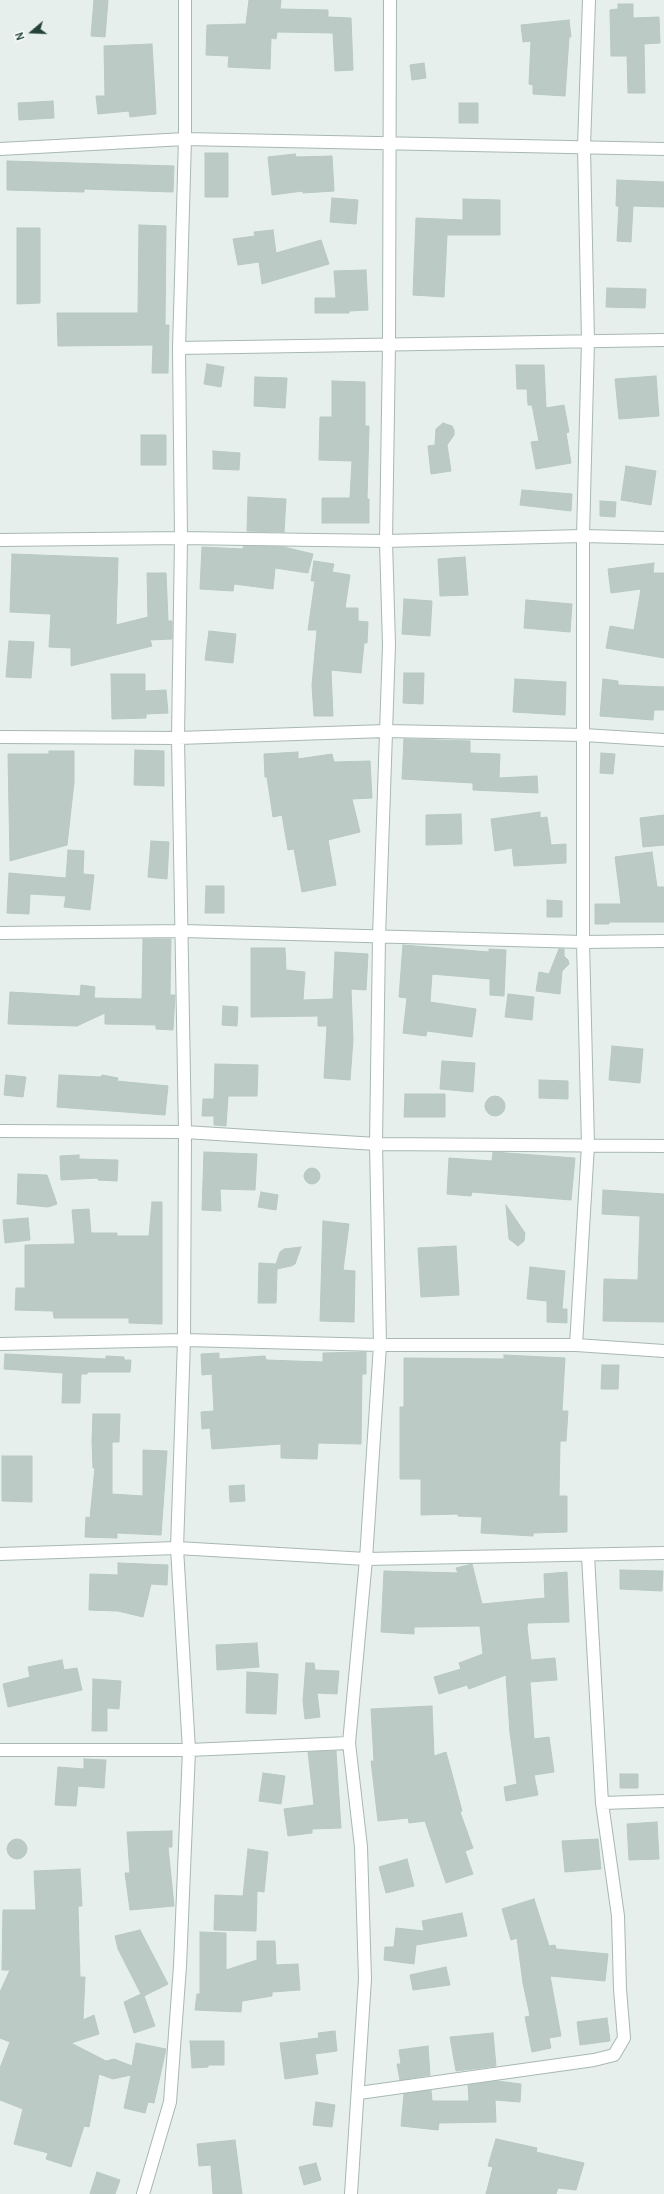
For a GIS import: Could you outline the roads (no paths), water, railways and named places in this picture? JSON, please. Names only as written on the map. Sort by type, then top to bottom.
[{"type":"street","points":[[143,2194],[170,2102],[180,1966],[189,1750],[177,1548],[184,1340],[185,1132],[183,931],[178,738],[181,538],[178,348],[185,139],[185,0]]},
{"type":"street","points":[[351,2194],[359,2093],[364,1964],[361,1847],[349,1743],[366,1559],[380,1345],[376,1144],[379,937],[389,646],[386,541],[389,345],[390,0]]},
{"type":"street","points":[[576,1345],[588,1145],[583,942],[583,536],[588,342],[584,147],[589,0]]},
{"type":"street","points":[[0,149],[185,139],[664,149]]},
{"type":"street","points":[[178,348],[664,340]]},
{"type":"street","points":[[0,540],[181,538],[386,541],[583,536],[664,538]]},
{"type":"street","points":[[0,738],[178,738],[386,731],[584,735],[664,740]]},
{"type":"street","points":[[0,933],[183,931],[583,942],[664,941]]},
{"type":"street","points":[[0,1131],[185,1132],[376,1144],[664,1146]]},
{"type":"street","points":[[0,1344],[184,1340],[380,1345],[576,1345],[664,1350]]},
{"type":"street","points":[[0,1554],[177,1548],[366,1559],[664,1554]]},
{"type":"street","points":[[359,2093],[554,2067],[614,2055],[624,2038],[620,1989],[618,1916],[602,1803],[588,1556]]},
{"type":"street","points":[[0,1750],[189,1750],[349,1743]]},
{"type":"street","points":[[602,1803],[664,1801]]}]
